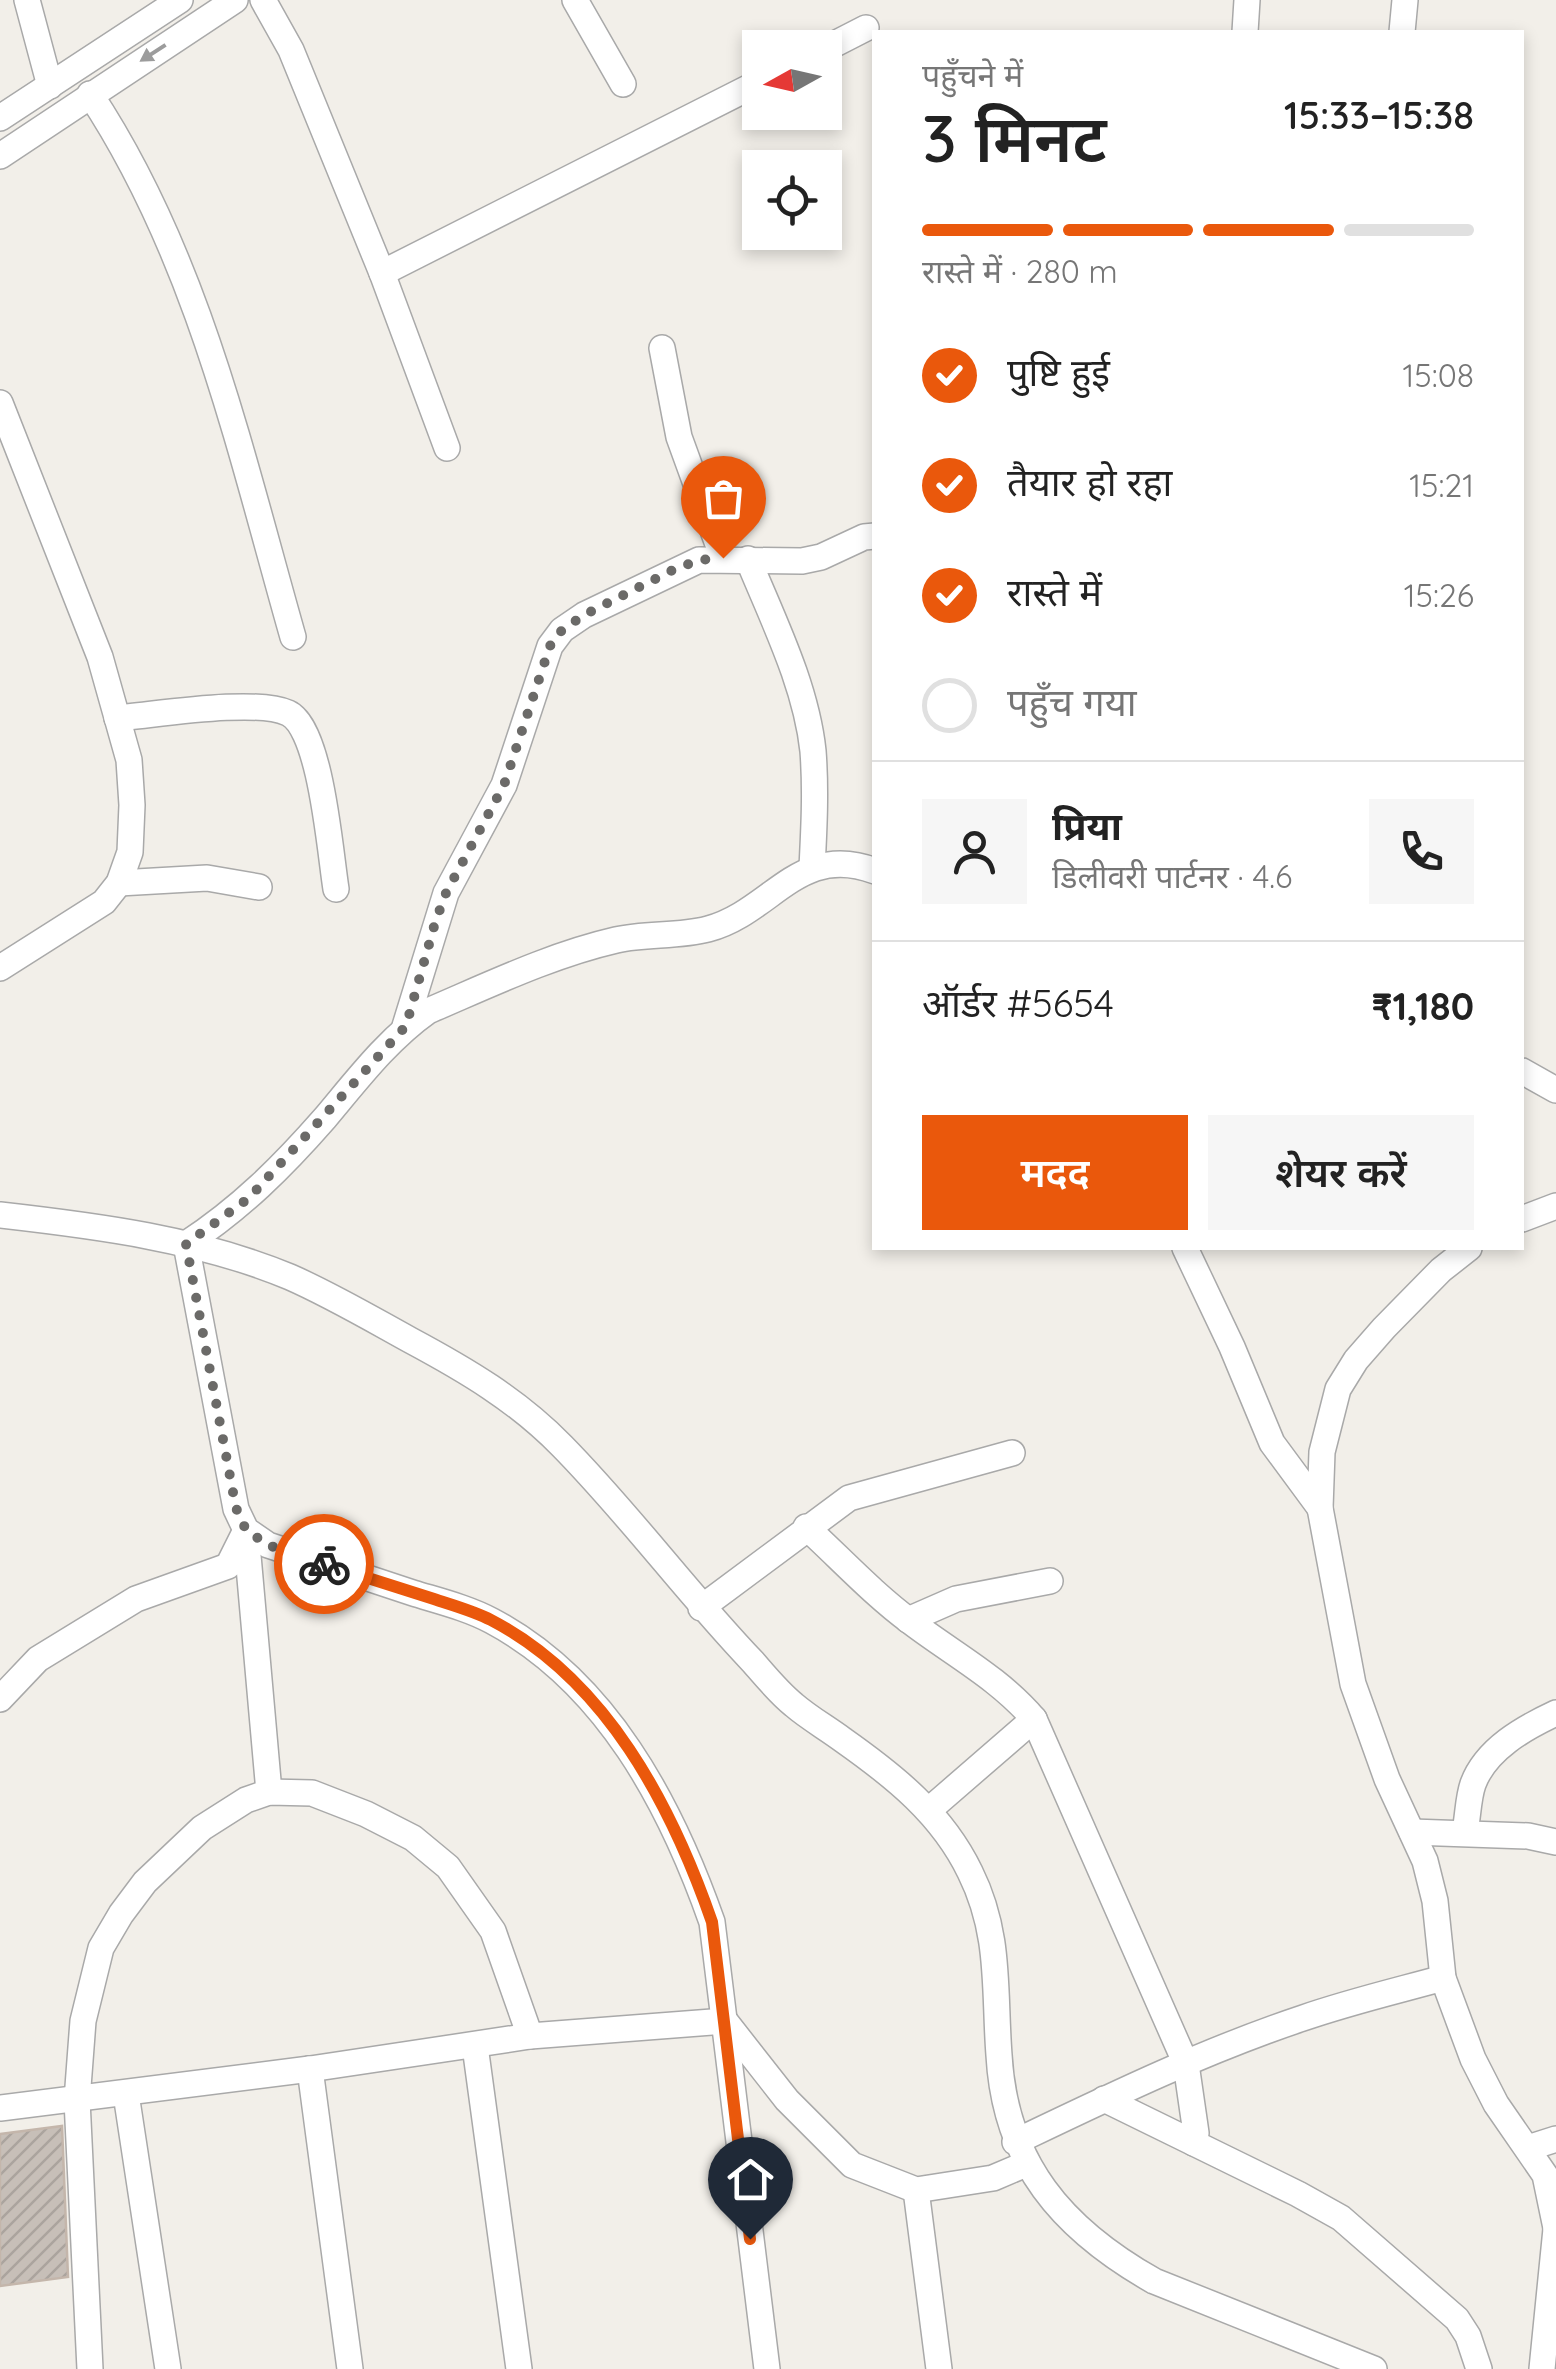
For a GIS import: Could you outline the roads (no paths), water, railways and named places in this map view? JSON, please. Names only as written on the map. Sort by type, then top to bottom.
[{"type":"street","points":[[27,0],[50,86]]},
{"type":"street","points":[[0,118],[180,0]]},
{"type":"street","points":[[0,156],[235,0]]},
{"type":"street","points":[[264,0],[290,50],[382,272],[447,448]]},
{"type":"street","points":[[574,0],[623,84]]},
{"type":"street","points":[[1245,30],[1247,0]]},
{"type":"street","points":[[1402,30],[1405,0]]},
{"type":"street","points":[[842,40],[866,28]]},
{"type":"street","points":[[382,272],[742,91]]},
{"type":"street","points":[[90,94],[125,147],[178,260],[212,353],[292,637]]},
{"type":"street","points":[[662,348],[679,438],[736,558],[782,642],[807,720],[815,806],[812,868]]},
{"type":"street","points":[[0,403],[100,658],[128,760],[132,805],[130,852],[120,883],[104,902],[0,968]]},
{"type":"street","points":[[406,1026],[441,908],[504,785],[550,646],[562,630],[584,615],[699,560],[802,561],[821,558],[864,536],[872,536]]},
{"type":"street","points":[[117,718],[256,707],[288,713],[302,724],[313,748],[336,889]]},
{"type":"street","points":[[186,1244],[249,1198],[406,1026],[428,1011],[584,949],[619,939],[708,929],[732,919],[812,868],[840,863],[872,871]]},
{"type":"street","points":[[120,883],[207,878],[259,886]]},
{"type":"street","points":[[1524,1073],[1554,1086]]},
{"type":"street","points":[[1524,1218],[1556,1206]]},
{"type":"street","points":[[0,1215],[186,1244],[285,1275],[327,1294],[512,1399],[632,1520],[701,1608],[795,1706],[892,1776],[929,1810],[956,1846],[990,1925],[997,1962],[1002,2096],[1021,2153],[1056,2205],[1120,2262],[1154,2281],[1374,2369]]},
{"type":"street","points":[[186,1244],[236,1508],[246,1530],[270,1792]]},
{"type":"street","points":[[1185,1250],[1232,1347],[1272,1444],[1320,1508]]},
{"type":"street","points":[[1466,1250],[1384,1328],[1356,1360],[1338,1390],[1322,1452],[1320,1508],[1352,1684],[1380,1762],[1425,1860],[1443,1978],[1473,2059],[1496,2104],[1545,2174],[1556,2228],[1551,2328],[1542,2369]]},
{"type":"street","points":[[701,1608],[848,1498],[1012,1453]]},
{"type":"street","points":[[806,1527],[908,1620],[1002,1686],[1034,1719],[1186,2064],[1196,2132],[1194,2143]]},
{"type":"street","points":[[0,1699],[38,1660],[136,1599],[228,1566],[246,1530]]},
{"type":"street","points":[[246,1530],[268,1545],[490,1619],[544,1653],[591,1700],[634,1756],[661,1800],[712,1922],[767,2369]]},
{"type":"street","points":[[908,1620],[956,1599],[1050,1581]]},
{"type":"street","points":[[1465,1832],[1473,1784],[1491,1756],[1524,1728],[1556,1713]]},
{"type":"street","points":[[929,1810],[1034,1719]]},
{"type":"street","points":[[90,2369],[77,2100],[83,2021],[100,1948],[144,1882],[202,1828],[246,1800],[270,1792],[312,1793],[354,1808],[413,1838],[448,1867],[492,1931],[530,2036]]},
{"type":"street","points":[[1412,1832],[1528,1836],[1556,1842]]},
{"type":"street","points":[[725,2020],[787,2100],[852,2165],[916,2190],[993,2178],[1021,2153],[1104,2099],[1304,2018],[1443,1978]]},
{"type":"street","points":[[0,2108],[126,2094],[530,2036],[725,2020]]},
{"type":"street","points":[[475,2046],[519,2369]]},
{"type":"street","points":[[310,2069],[350,2369]]},
{"type":"street","points":[[126,2094],[168,2369]]},
{"type":"street","points":[[1104,2099],[1341,2218],[1458,2319],[1479,2369]]},
{"type":"street","points":[[1528,2148],[1556,2140]]},
{"type":"street","points":[[916,2190],[940,2369]]}]
